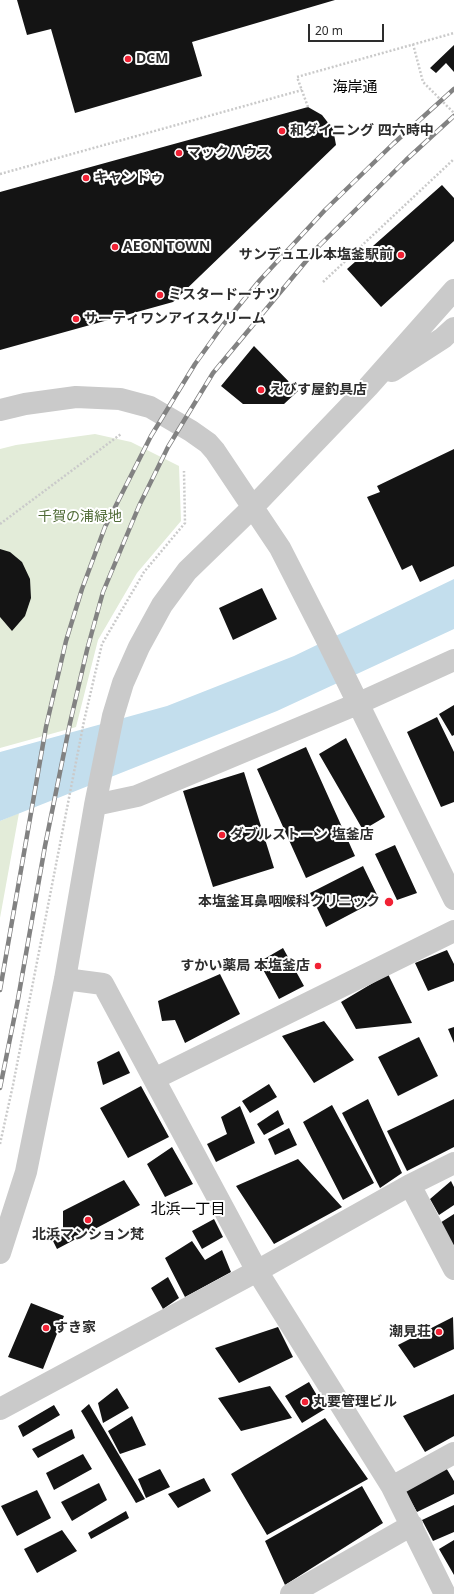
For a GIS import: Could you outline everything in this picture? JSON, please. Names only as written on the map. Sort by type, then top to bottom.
[{"type":"street","points":[[0,1253],[26,1172],[65,979],[97,795],[113,716],[123,683],[133,661],[162,605],[187,571],[253,507],[368,387],[454,290]]},
{"type":"street","points":[[368,387],[443,338],[454,328]]},
{"type":"street","points":[[0,410],[25,404],[76,397],[120,399],[150,407],[191,431],[208,443],[215,451],[280,548],[454,898]]},
{"type":"street","points":[[97,795],[137,796],[357,704],[454,660]]},
{"type":"street","points":[[154,1079],[454,931]]},
{"type":"street","points":[[65,979],[103,984],[257,1271],[392,1487],[445,1594]]},
{"type":"street","points":[[0,1409],[257,1271],[410,1184],[454,1163]]},
{"type":"street","points":[[410,1184],[454,1269]]},
{"type":"street","points":[[392,1487],[454,1453]]},
{"type":"street","points":[[291,1594],[412,1525]]},
{"type":"path","points":[[308,108],[298,77],[454,33]]},
{"type":"path","points":[[413,44],[423,82],[454,113]]},
{"type":"path","points":[[0,174],[302,90]]},
{"type":"path","points":[[322,282],[454,159]]},
{"type":"path","points":[[0,524],[121,434]]},
{"type":"path","points":[[0,1144],[14,1085],[84,721],[102,644],[144,572],[185,523],[184,471]]},
{"type":"green space","name":"千賀の浦緑地","points":[[95,434],[131,442],[179,466],[181,521],[137,573],[98,640],[76,727],[0,748],[0,449],[16,445]]},
{"type":"green space","points":[[19,813],[0,918],[0,821]]},
{"type":"water","points":[[454,579],[454,629],[277,711],[0,821],[0,752],[167,706],[294,656]]},
{"type":"building","name":"DCM","points":[[17,0],[335,0],[192,42],[202,76],[75,113],[51,29],[27,35]]},
{"type":"building","points":[[454,45],[454,72],[446,63],[436,73],[430,68]]},
{"type":"building","name":"AEON TOWN","points":[[308,107],[322,115],[333,129],[336,145],[173,302],[0,350],[0,192]]},
{"type":"building","name":"サンデュエル本塩釜駅前","points":[[442,185],[454,198],[454,241],[381,307],[347,269]]},
{"type":"building","points":[[254,346],[298,391],[284,404],[243,404],[221,386]]},
{"type":"building","points":[[454,449],[454,566],[420,582],[412,565],[402,570],[367,497],[380,492],[377,486]]},
{"type":"building","points":[[0,549],[10,552],[22,562],[30,579],[31,598],[25,616],[12,631],[0,617]]},
{"type":"building","points":[[262,588],[277,619],[233,640],[219,608]]},
{"type":"building","points":[[454,705],[454,735],[452,736],[439,714]]},
{"type":"building","points":[[437,717],[454,752],[454,802],[441,807],[407,732]]},
{"type":"building","points":[[346,738],[385,817],[363,830],[319,754]]},
{"type":"building","points":[[306,747],[355,856],[306,878],[257,769]]},
{"type":"building","points":[[244,772],[274,868],[213,887],[183,791]]},
{"type":"building","points":[[395,845],[417,893],[397,900],[375,854]]},
{"type":"building","points":[[363,866],[379,899],[326,927],[310,893]]},
{"type":"building","points":[[283,948],[304,986],[279,999],[259,962]]},
{"type":"building","points":[[447,950],[454,964],[454,981],[428,991],[415,963]]},
{"type":"building","points":[[220,974],[240,1014],[185,1043],[175,1020],[162,1021],[158,1001]]},
{"type":"building","points":[[388,974],[412,1023],[356,1029],[341,1002]]},
{"type":"building","points":[[324,1021],[354,1060],[314,1083],[282,1036]]},
{"type":"building","points":[[454,1027],[454,1043],[448,1029]]},
{"type":"building","points":[[419,1037],[438,1076],[398,1096],[378,1057]]},
{"type":"building","points":[[119,1051],[130,1073],[103,1085],[97,1062]]},
{"type":"building","points":[[269,1084],[277,1097],[250,1113],[242,1101]]},
{"type":"building","points":[[141,1086],[169,1137],[128,1158],[100,1108]]},
{"type":"building","points":[[368,1099],[402,1173],[380,1188],[342,1113]]},
{"type":"building","points":[[454,1099],[454,1147],[407,1171],[387,1131]]},
{"type":"building","points":[[332,1105],[374,1183],[343,1200],[303,1122]]},
{"type":"building","points":[[240,1106],[255,1143],[216,1162],[207,1144],[227,1134],[221,1117]]},
{"type":"building","points":[[278,1110],[284,1124],[264,1135],[257,1124]]},
{"type":"building","points":[[289,1128],[297,1145],[275,1155],[268,1139]]},
{"type":"building","points":[[172,1147],[193,1184],[165,1197],[147,1164]]},
{"type":"building","points":[[298,1159],[342,1207],[274,1244],[236,1186]]},
{"type":"building","name":"北浜マンション梵","points":[[124,1180],[140,1205],[57,1249],[50,1235],[63,1228],[63,1211]]},
{"type":"building","points":[[451,1181],[454,1187],[454,1205],[439,1215],[430,1199]]},
{"type":"building","points":[[454,1214],[454,1269],[432,1228]]},
{"type":"building","points":[[214,1219],[223,1237],[202,1249],[192,1231]]},
{"type":"building","points":[[192,1241],[205,1260],[222,1250],[231,1272],[185,1297],[165,1258]]},
{"type":"building","points":[[168,1277],[179,1298],[163,1309],[151,1288]]},
{"type":"building","points":[[31,1303],[64,1316],[43,1369],[8,1357]]},
{"type":"building","name":"潮見荘","points":[[453,1317],[454,1349],[414,1368],[398,1345]]},
{"type":"building","points":[[278,1327],[293,1357],[239,1383],[215,1348]]},
{"type":"building","name":"丸要管理ビル","points":[[309,1382],[325,1409],[302,1423],[285,1396]]},
{"type":"building","points":[[270,1386],[292,1418],[241,1431],[218,1398]]},
{"type":"building","points":[[117,1388],[129,1408],[103,1423],[98,1403]]},
{"type":"building","points":[[454,1394],[454,1436],[425,1452],[403,1416]]},
{"type":"building","points":[[89,1404],[145,1499],[136,1503],[81,1411]]},
{"type":"building","points":[[54,1405],[60,1415],[23,1437],[18,1426]]},
{"type":"building","points":[[132,1416],[146,1445],[120,1454],[108,1431]]},
{"type":"building","points":[[325,1418],[368,1479],[267,1535],[231,1474]]},
{"type":"building","points":[[72,1429],[75,1438],[38,1458],[32,1449]]},
{"type":"building","points":[[83,1454],[92,1469],[54,1490],[46,1473]]},
{"type":"building","points":[[445,1466],[454,1481],[454,1494],[417,1512],[404,1489]]},
{"type":"building","points":[[160,1469],[170,1487],[146,1498],[138,1479]]},
{"type":"building","points":[[204,1478],[211,1491],[178,1508],[168,1494]]},
{"type":"building","points":[[99,1483],[107,1500],[72,1521],[61,1502]]},
{"type":"building","points":[[362,1486],[383,1523],[285,1585],[265,1541]]},
{"type":"building","points":[[37,1490],[51,1518],[17,1536],[1,1506]]},
{"type":"building","points":[[454,1505],[454,1532],[433,1541],[422,1520]]},
{"type":"building","points":[[126,1511],[129,1518],[91,1539],[88,1533]]},
{"type":"building","points":[[62,1530],[77,1551],[37,1573],[24,1549]]},
{"type":"building","points":[[454,1540],[454,1575],[439,1549]]},
{"type":"railway","points":[[0,990],[46,727],[66,641],[82,589],[105,527],[151,436],[195,364],[223,325],[260,280],[325,210],[393,144],[454,89]]},
{"type":"railway","points":[[0,1088],[18,999],[45,846],[70,723],[87,650],[103,592],[139,506],[168,447],[213,373],[317,248],[406,160],[454,116]]},
{"type":"place","name":"DCM","points":[[128,59]]},
{"type":"place","name":"和ダイニング 四六時中","points":[[282,131]]},
{"type":"place","name":"マックハウス","points":[[179,153]]},
{"type":"place","name":"キャンドゥ","points":[[86,178]]},
{"type":"place","name":"AEON TOWN","points":[[115,247]]},
{"type":"place","name":"サンデュエル本塩釜駅前","points":[[401,255]]},
{"type":"place","name":"ミスタードーナツ","points":[[160,295]]},
{"type":"place","name":"サーティワンアイスクリーム","points":[[76,319]]},
{"type":"place","name":"えびす屋釣具店","points":[[261,390]]},
{"type":"place","name":"ダブルストーン 塩釜店","points":[[222,835]]},
{"type":"place","name":"本塩釜耳鼻咽喉科クリニック","points":[[389,902]]},
{"type":"place","name":"すかい薬局 本塩釜店","points":[[318,966]]},
{"type":"place","name":"北浜マンション梵","points":[[88,1220]]},
{"type":"place","name":"すき家","points":[[46,1328]]},
{"type":"place","name":"潮見荘","points":[[439,1332]]},
{"type":"place","name":"丸要管理ビル","points":[[305,1402]]},
{"type":"district","name":"海岸通","points":[[355,88]]},
{"type":"district","name":"北浜一丁目","points":[[188,1210]]}]
